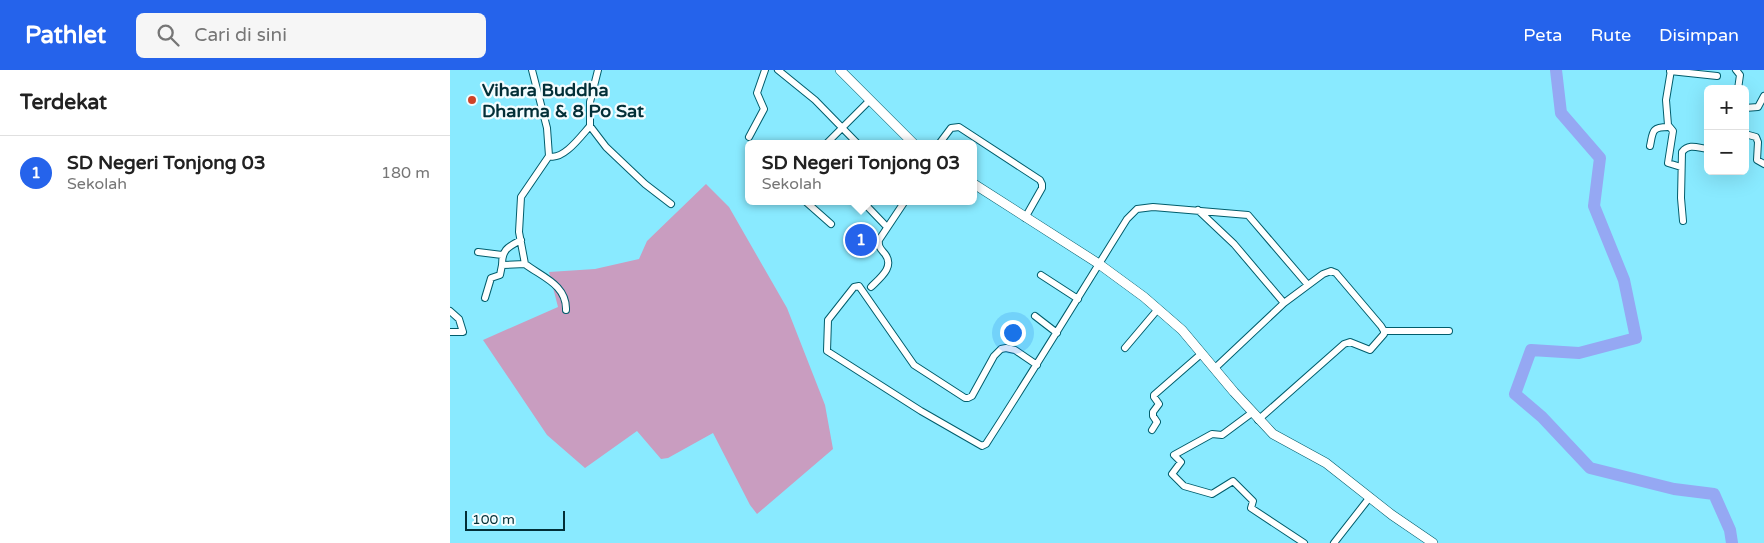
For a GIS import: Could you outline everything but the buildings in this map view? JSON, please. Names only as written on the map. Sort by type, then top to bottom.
[{"type":"street","points":[[532,70],[547,128],[549,156],[521,197],[519,219],[522,256],[525,264],[557,286],[565,297],[566,310]]},
{"type":"street","points":[[598,70],[590,102],[590,126],[606,146],[645,184],[671,204]]},
{"type":"street","points":[[749,138],[764,109],[757,93],[765,70]]},
{"type":"street","points":[[778,70],[815,100],[854,140]]},
{"type":"street","points":[[840,70],[910,140]]},
{"type":"street","points":[[1668,127],[1666,100],[1671,70],[1717,76]]},
{"type":"street","points":[[1736,70],[1740,75],[1739,85]]},
{"type":"street","points":[[1749,108],[1758,107],[1764,96]]},
{"type":"street","points":[[830,140],[870,100]]},
{"type":"street","points":[[549,156],[555,157],[562,154],[590,126]]},
{"type":"street","points":[[942,140],[951,128],[959,127],[1040,180],[1042,188],[1024,218]]},
{"type":"street","points":[[1650,146],[1655,129],[1658,127],[1668,127],[1673,131],[1668,163],[1681,167]]},
{"type":"street","points":[[1749,135],[1756,137],[1758,142],[1757,160],[1764,164]]},
{"type":"street","points":[[1682,221],[1682,152],[1685,148],[1692,146],[1704,148]]},
{"type":"street","points":[[977,186],[1024,218],[1099,264],[1158,309],[1182,330],[1214,369],[1274,434],[1326,464],[1392,515],[1433,543]]},
{"type":"street","points":[[810,205],[831,224]]},
{"type":"street","points":[[866,205],[887,227]]},
{"type":"street","points":[[871,287],[889,266],[889,259],[878,244],[902,205]]},
{"type":"street","points":[[1037,365],[1015,350],[1000,349],[994,356],[972,396],[965,398],[925,374],[914,365],[859,286],[854,287],[828,320],[827,351],[921,411],[981,446],[986,444],[1058,333],[1127,219],[1137,209],[1145,207],[1248,214],[1308,285]]},
{"type":"street","points":[[1198,210],[1234,244],[1284,303]]},
{"type":"street","points":[[485,298],[491,278],[500,275],[502,255],[511,245],[521,240]]},
{"type":"street","points":[[478,252],[502,255]]},
{"type":"street","points":[[502,265],[525,264]]},
{"type":"street","points":[[1214,369],[1284,303],[1328,272],[1334,272],[1384,331],[1449,331]]},
{"type":"street","points":[[1041,275],[1078,299]]},
{"type":"street","points":[[1125,348],[1158,309]]},
{"type":"street","points":[[450,312],[459,319],[463,332],[450,332]]},
{"type":"street","points":[[1035,316],[1058,333]]},
{"type":"street","points":[[1304,543],[1251,508],[1252,501],[1233,481],[1212,494],[1184,486],[1172,474],[1181,462],[1174,455],[1212,434],[1222,435],[1256,416],[1344,344],[1350,342],[1370,350],[1384,334],[1384,331]]},
{"type":"street","points":[[1152,430],[1157,422],[1153,412],[1159,404],[1154,395],[1201,354]]},
{"type":"street","points":[[1334,543],[1370,497]]},
{"type":"shaded area","points":[[706,184],[729,207],[787,308],[825,405],[833,449],[757,514],[750,505],[713,433],[668,458],[661,459],[637,431],[585,468],[547,435],[483,340],[558,307],[549,272],[595,269],[639,259],[647,241]]},
{"type":"waterway","points":[[1556,70],[1561,113],[1600,158],[1594,206],[1624,280],[1636,338],[1579,353],[1531,350],[1515,394],[1542,417],[1590,468],[1674,489],[1714,494],[1730,530],[1732,543]]},
{"type":"place","name":"Vihara Buddha Dharma & 8 Po Sat","points":[[472,100]]},
{"type":"place","name":"SD Negeri Tonjong 03","points":[[861,240]]}]
